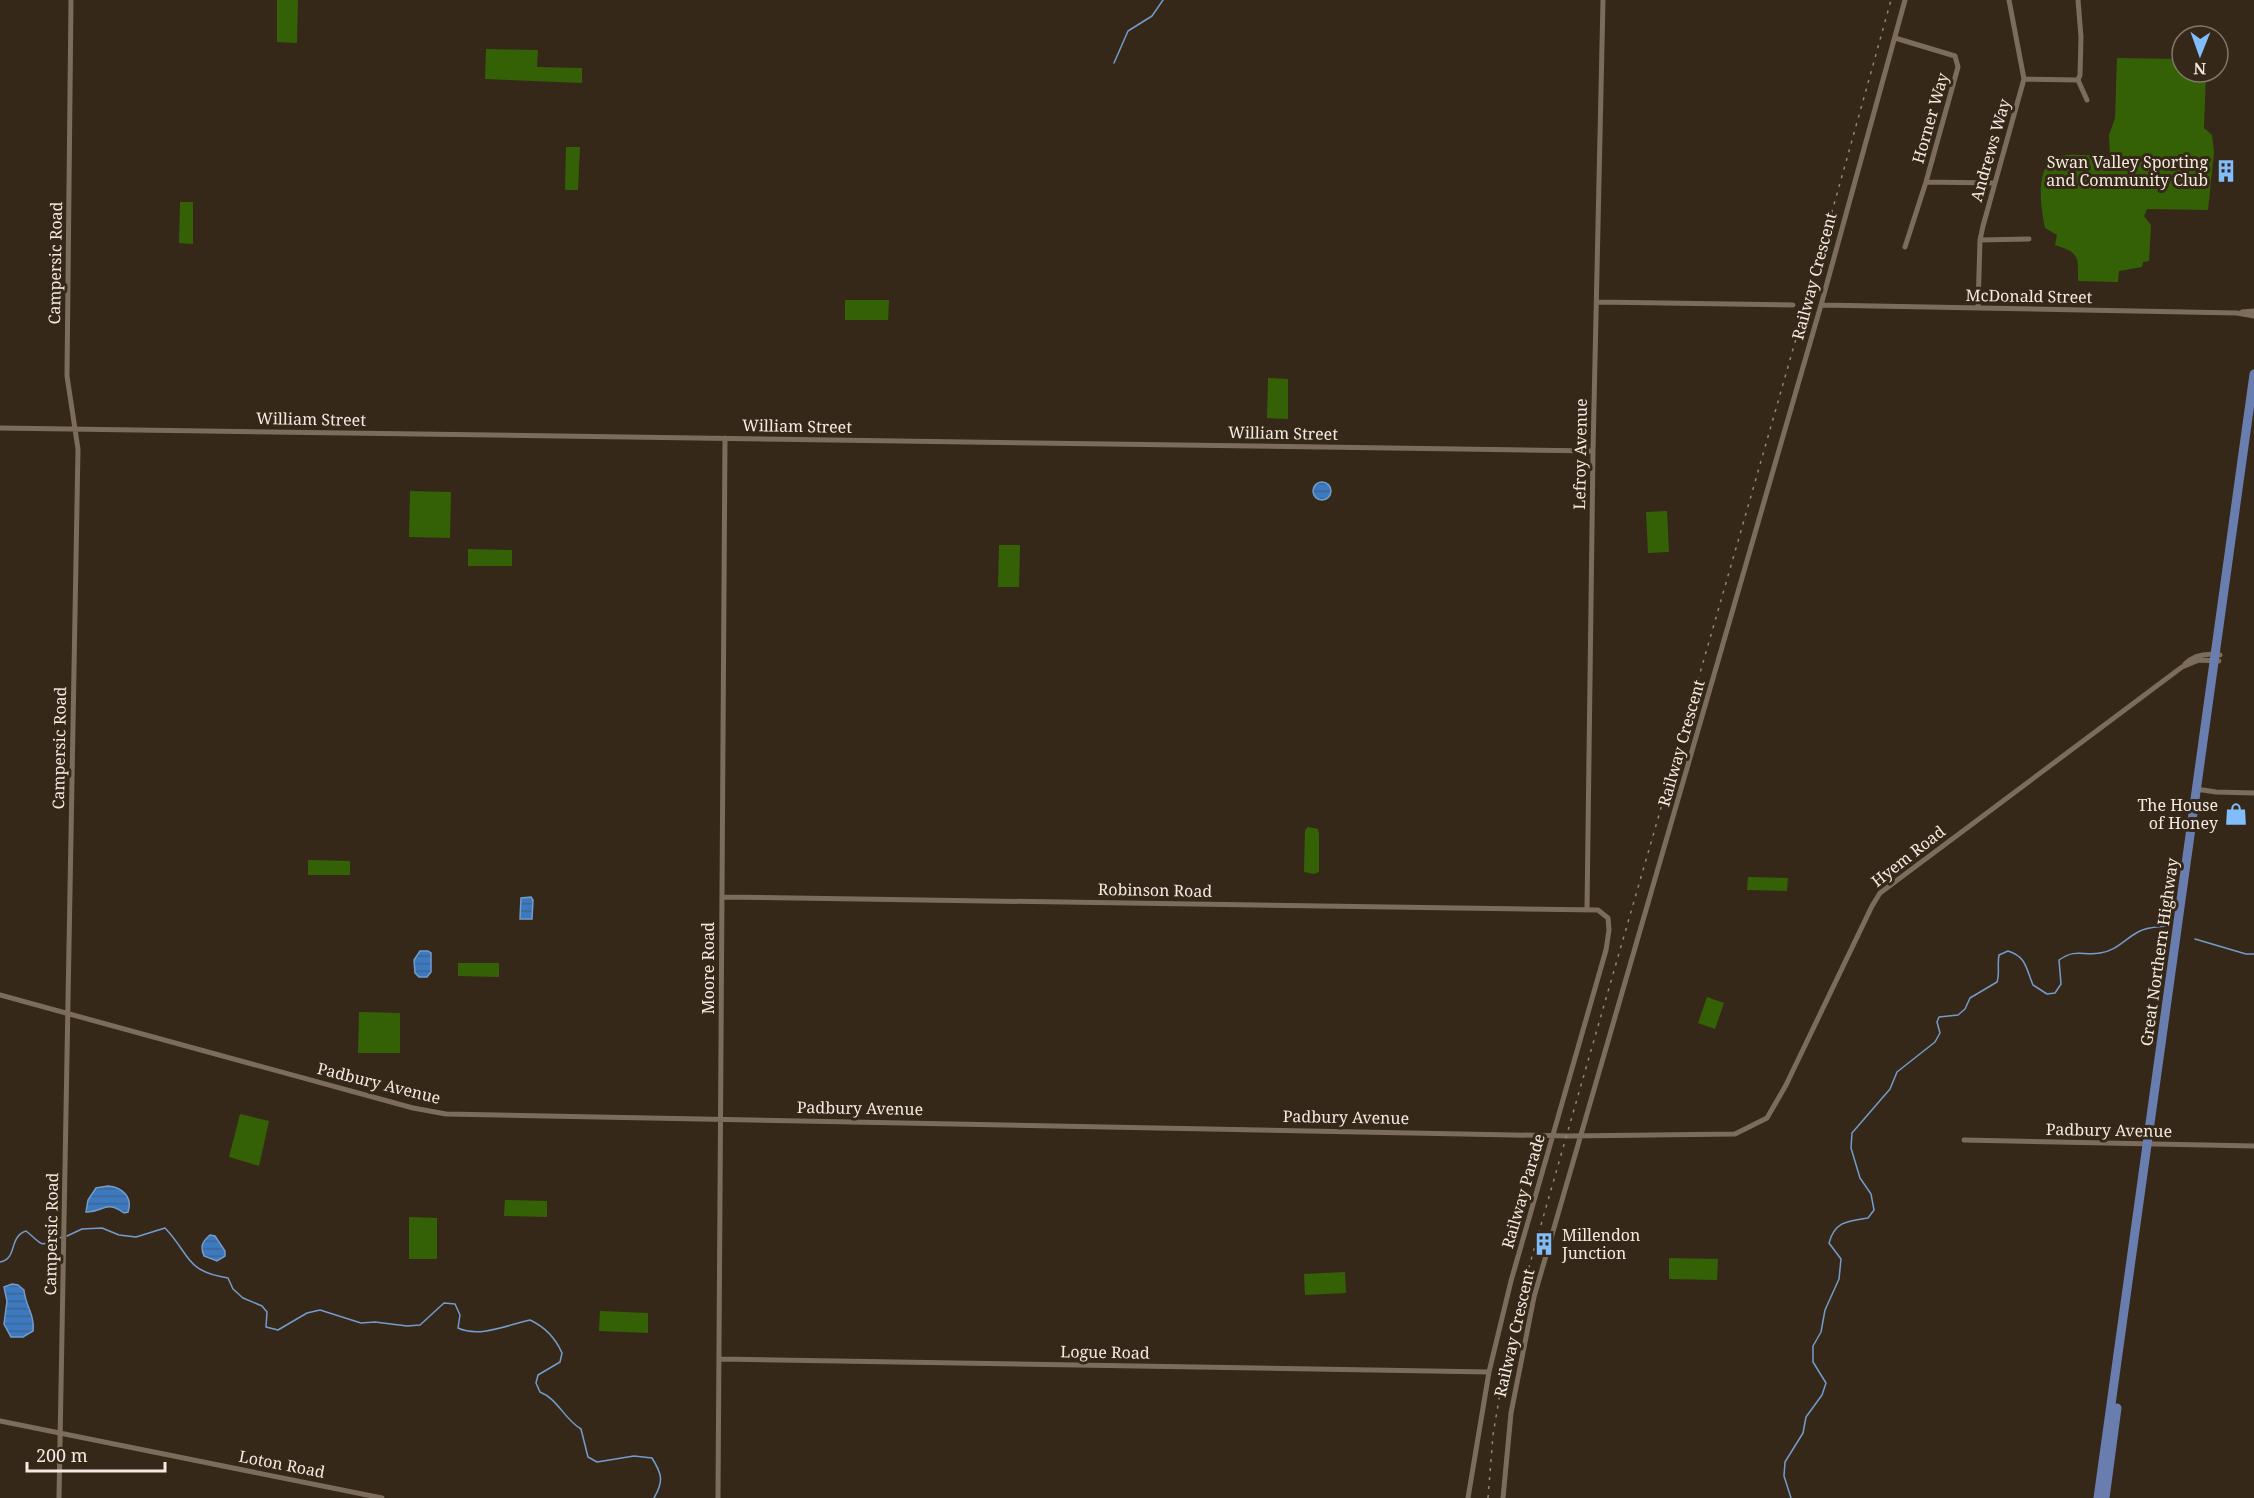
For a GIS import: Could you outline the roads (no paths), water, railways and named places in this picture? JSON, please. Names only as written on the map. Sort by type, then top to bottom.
[{"type":"highway","name":"Great Northern Highway","points":[[2098,1498],[2150,1144],[2254,374]]},
{"type":"highway","name":"Great Northern Highway","points":[[2217,658],[2254,416]]},
{"type":"highway","name":"Great Northern Highway","points":[[2105,1498],[2150,1144]]},
{"type":"street","name":"Campersic Road","points":[[59,1498],[78,449],[68,376],[71,0]]},
{"type":"street","name":"Lefroy Avenue","points":[[1587,909],[1593,451],[1603,0]]},
{"type":"street","name":"Railway Crescent","points":[[1503,1498],[1510,1413],[1532,1308],[1821,305],[1905,0]]},
{"type":"street","name":"Andrews Way","points":[[1978,308],[1980,240],[2024,79],[2009,0]]},
{"type":"street","points":[[2078,0],[2082,37],[2078,80],[2087,100]]},
{"type":"street","name":"Horner Way","points":[[1894,38],[1955,56],[1958,67],[1905,247]]},
{"type":"street","points":[[2024,79],[2078,80]]},
{"type":"street","points":[[1926,182],[1994,183]]},
{"type":"street","points":[[1980,240],[2029,240]]},
{"type":"street","points":[[1597,302],[1793,305]]},
{"type":"street","name":"McDonald Street","points":[[1821,305],[2237,313],[2254,311]]},
{"type":"street","name":"McDonald Street","points":[[2237,313],[2254,316]]},
{"type":"street","name":"William Street","points":[[0,428],[1593,451]]},
{"type":"street","name":"Moore Road","points":[[718,1498],[725,438]]},
{"type":"street","name":"Hyem Road","points":[[1735,1134],[1767,1118],[1786,1085],[1880,893],[2182,667],[2199,660],[2217,658]]},
{"type":"street","points":[[2199,789],[2254,793]]},
{"type":"street","name":"Robinson Road","points":[[722,897],[1587,909]]},
{"type":"street","name":"Railway Parade","points":[[1468,1498],[1489,1372],[1511,1281],[1554,1135],[1569,1071],[1606,950],[1608,918],[1598,910],[1587,909]]},
{"type":"street","name":"Padbury Avenue","points":[[0,995],[413,1108],[446,1114],[1582,1136],[1735,1134]]},
{"type":"street","name":"Padbury Avenue","points":[[1964,1140],[2254,1146]]},
{"type":"street","name":"Logue Road","points":[[720,1359],[1489,1372]]},
{"type":"street","name":"Loton Road","points":[[0,1421],[382,1498]]},
{"type":"water","points":[[1318,482],[1326,482],[1331,487],[1329,498],[1318,500],[1313,495],[1313,487]]},
{"type":"water","points":[[531,897],[533,900],[532,919],[520,919],[521,898]]},
{"type":"water","points":[[420,951],[431,953],[431,972],[427,977],[419,977],[415,973],[414,960]]},
{"type":"water","points":[[108,1186],[118,1188],[128,1197],[128,1212],[124,1213],[108,1207],[86,1212],[88,1200],[96,1188]]},
{"type":"water","points":[[210,1235],[215,1236],[225,1251],[225,1256],[217,1261],[204,1256],[203,1253],[202,1244]]},
{"type":"water","points":[[12,1284],[24,1290],[33,1320],[33,1331],[23,1337],[11,1337],[4,1324],[7,1301],[4,1287]]},
{"type":"waterway","points":[[1114,63],[1128,31],[1152,16],[1163,0]]},
{"type":"waterway","points":[[1791,1498],[1784,1476],[1785,1462],[1803,1433],[1806,1417],[1822,1395],[1826,1383],[1813,1362],[1813,1346],[1821,1332],[1825,1310],[1839,1279],[1841,1259],[1829,1243],[1835,1230],[1843,1223],[1868,1218],[1874,1210],[1871,1194],[1860,1178],[1851,1148],[1852,1133],[1890,1089],[1897,1072],[1935,1042],[1940,1033],[1937,1022],[1939,1017],[1958,1015],[1965,1009],[1970,998],[1997,982],[1999,955],[2008,951],[2019,957],[2025,964],[2033,985],[2047,994],[2055,993],[2061,984],[2059,960],[2065,956],[2075,953],[2106,952],[2141,930],[2166,926]]},
{"type":"waterway","points":[[2195,939],[2246,954],[2254,954]]},
{"type":"waterway","points":[[67,1236],[82,1229],[102,1228],[119,1235],[136,1237],[165,1228],[196,1266],[203,1271],[228,1278],[233,1289],[243,1298],[262,1306],[267,1312],[266,1327],[278,1330],[307,1313],[320,1310],[361,1323],[420,1325],[444,1303],[455,1304],[460,1315],[458,1328],[466,1331],[494,1330],[530,1320],[549,1333],[562,1353],[560,1362],[538,1375],[536,1383],[540,1392],[552,1399],[581,1429],[588,1457],[597,1462],[634,1456],[652,1458],[660,1478],[654,1498]]},
{"type":"waterway","points":[[0,1262],[9,1257],[17,1238],[26,1231],[42,1244],[62,1237]]},
{"type":"railway","points":[[1488,1498],[1493,1435],[1510,1334],[1891,0]]},
{"type":"place","name":"Swan Valley Sporting and Community Club","points":[[2226,171]]},
{"type":"place","name":"The House of Honey","points":[[2236,814]]},
{"type":"place","name":"Millendon Junction","points":[[1544,1244]]}]
